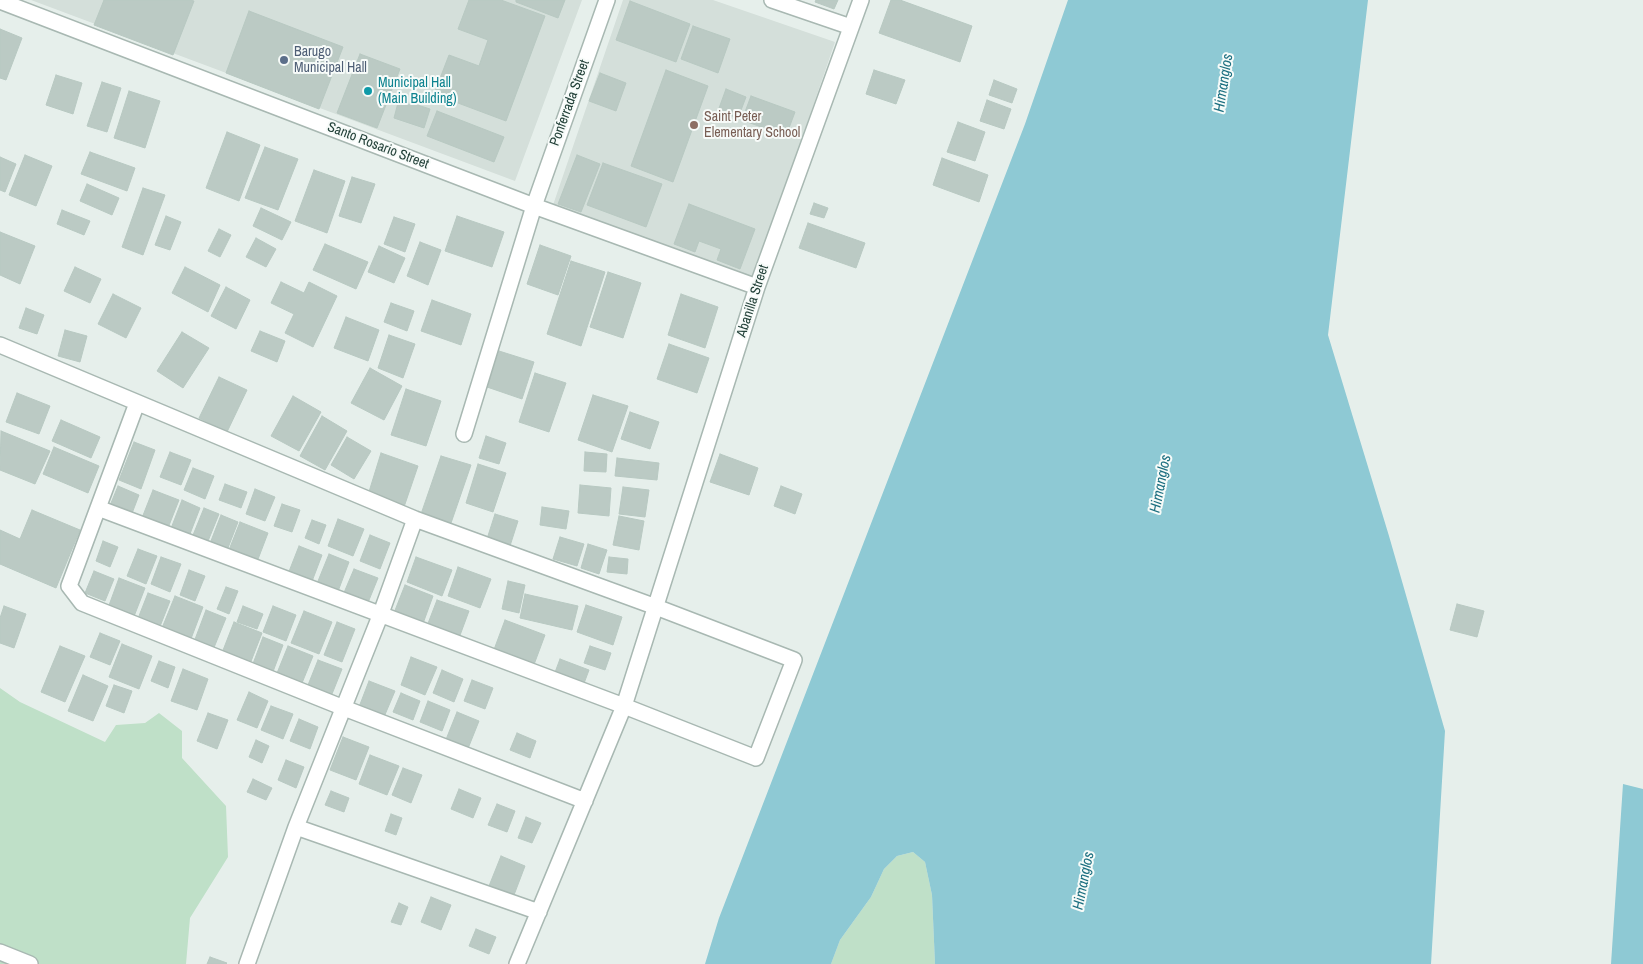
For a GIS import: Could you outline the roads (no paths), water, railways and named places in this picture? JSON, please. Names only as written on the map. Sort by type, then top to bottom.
[{"type":"street","name":"Ponferrada Street","points":[[464,434],[534,206],[607,0]]},
{"type":"street","points":[[772,0],[851,27]]},
{"type":"street","name":"Abanilla Street","points":[[517,964],[624,706],[757,287],[861,0]]},
{"type":"street","name":"Santo Rosario Street","points":[[0,1],[534,206],[757,287]]},
{"type":"street","points":[[0,345],[415,519],[656,606],[794,660],[756,758],[624,706],[380,616],[98,508]]},
{"type":"street","points":[[137,402],[69,586],[82,602],[344,708],[585,800]]},
{"type":"street","points":[[247,964],[296,827],[380,616],[415,519]]},
{"type":"street","points":[[296,827],[539,912]]},
{"type":"street","points":[[0,952],[30,964]]},
{"type":"water","name":"Himanglos","points":[[1068,0],[1368,0],[1328,335],[1389,536],[1445,731],[1431,964],[935,964],[932,895],[925,862],[913,852],[897,856],[884,869],[871,897],[840,940],[831,964],[705,964],[719,918],[1025,124]]},
{"type":"water","points":[[1623,784],[1643,789],[1643,964],[1611,964]]},
{"type":"place","name":"Barugo Municipal Hall","points":[[284,60]]},
{"type":"place","name":"Municipal Hall (Main Building)","points":[[368,91]]},
{"type":"place","name":"Saint Peter Elementary School","points":[[694,125]]}]
